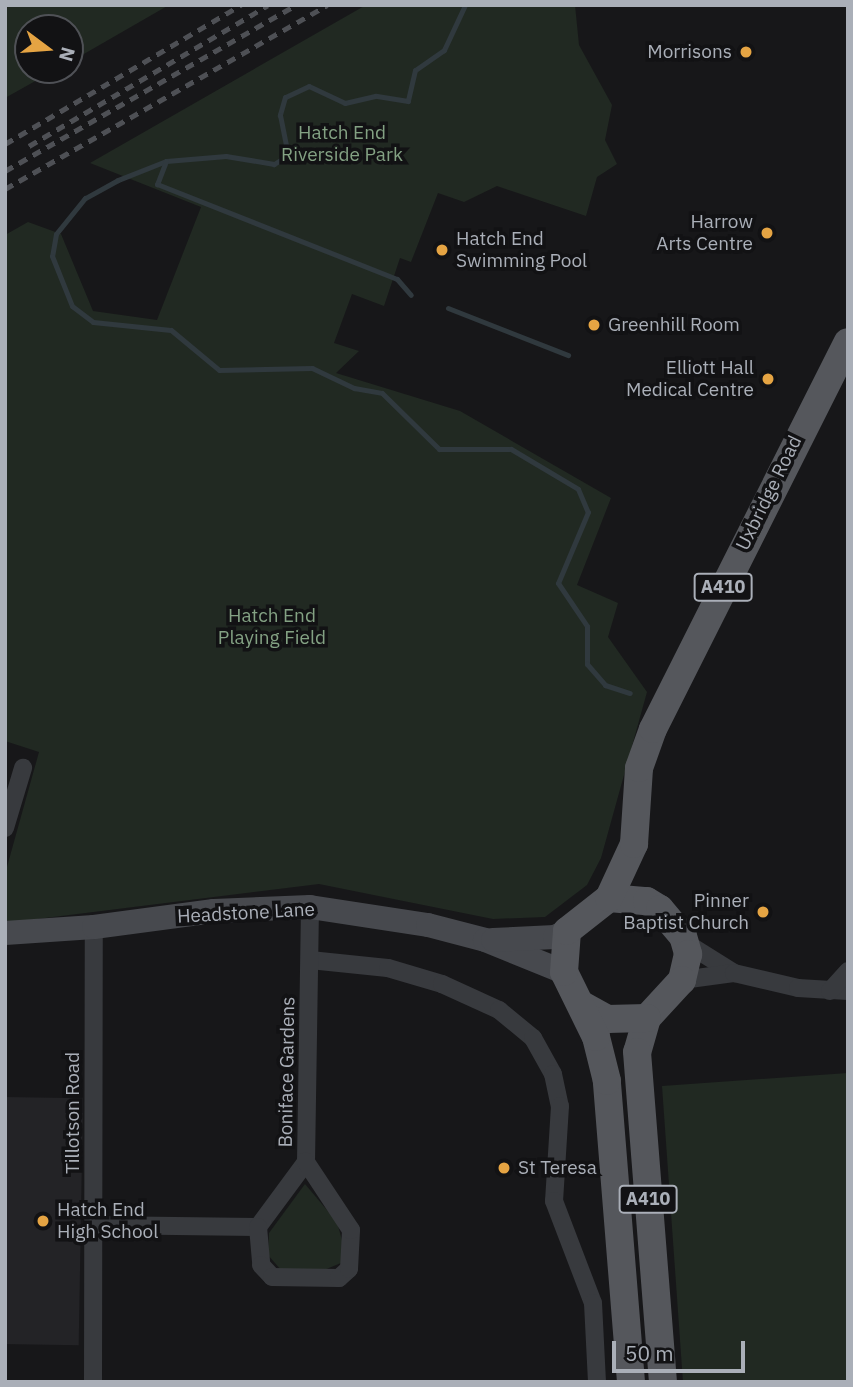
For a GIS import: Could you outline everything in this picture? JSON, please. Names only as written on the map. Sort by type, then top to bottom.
[{"type":"main road","name":"Uxbridge Road","points":[[647,901],[634,844],[639,768],[653,729],[848,342]]},
{"type":"main road","name":"Uxbridge Road","points":[[567,930],[610,898],[634,844]]},
{"type":"main road","points":[[567,930],[564,972],[582,1005],[607,1019],[647,1018],[682,980],[687,963],[686,943],[671,919],[647,901],[610,898]]},
{"type":"main road","name":"A410","points":[[582,1005],[603,1055],[607,1081],[631,1382]]},
{"type":"main road","name":"A410","points":[[647,1018],[637,1052],[663,1382]]},
{"type":"street","points":[[5,828],[23,768]]},
{"type":"street","name":"Headstone Lane","points":[[5,933],[94,927],[215,911],[310,907],[428,925],[485,940],[564,972]]},
{"type":"street","name":"Boniface Gardens","points":[[258,1227],[306,1162],[310,907]]},
{"type":"street","name":"Tillotson Road","points":[[93,1382],[94,927]]},
{"type":"street","name":"Headstone Lane","points":[[485,940],[555,937],[567,930]]},
{"type":"street","points":[[686,943],[734,973]]},
{"type":"street","points":[[310,960],[387,968],[442,984],[499,1010],[533,1038],[554,1074],[560,1106],[554,1201],[593,1303],[597,1382]]},
{"type":"street","points":[[682,980],[734,973],[839,991],[848,971]]},
{"type":"street","points":[[94,1225],[258,1227],[261,1265],[272,1277],[339,1278],[349,1269],[351,1230],[306,1162]]},
{"type":"shaded area","name":"Hatch End High School","points":[[5,1097],[83,1098],[79,1345],[5,1344]]},
{"type":"green space","points":[[5,5],[169,5],[84,54],[84,14],[14,14],[14,84],[30,84],[5,98]]},
{"type":"green space","name":"Hatch End Playing Field","points":[[366,5],[575,5],[579,45],[612,105],[605,140],[617,164],[597,177],[586,216],[497,186],[464,202],[438,193],[411,262],[400,258],[384,306],[352,294],[334,343],[359,351],[336,373],[460,411],[611,498],[577,585],[618,603],[608,637],[647,692],[601,858],[587,885],[545,917],[493,919],[319,884],[5,923],[5,874],[39,752],[5,741],[5,235],[28,222],[61,234],[93,311],[157,320],[201,207],[90,163]]},
{"type":"green space","points":[[848,1073],[848,1382],[683,1382],[662,1086]]},
{"type":"green space","points":[[305,1184],[337,1222],[343,1244],[341,1263],[324,1270],[281,1270],[268,1255],[269,1233]]},
{"type":"waterway","points":[[465,5],[444,50],[415,70],[408,101],[375,96],[345,103],[309,86],[285,97],[280,115],[288,155],[274,164],[226,156],[166,161],[118,180],[85,198],[56,234],[52,256],[72,306],[93,322],[171,330],[219,370],[312,368],[354,388],[382,393],[439,449],[511,449],[578,489],[588,512],[558,583],[587,626],[587,664],[605,685],[630,693]]},
{"type":"waterway","points":[[166,161],[157,184],[397,279],[411,295]]},
{"type":"waterway","points":[[448,308],[568,355]]},
{"type":"railway","points":[[5,144],[241,5]]},
{"type":"railway","points":[[29,146],[268,5]]},
{"type":"railway","points":[[5,171],[296,5]]},
{"type":"railway","points":[[5,189],[327,5]]},
{"type":"place","name":"Morrisons","points":[[746,52]]},
{"type":"place","name":"Harrow Arts Centre","points":[[767,233]]},
{"type":"place","name":"Hatch End Swimming Pool","points":[[442,250]]},
{"type":"place","name":"Greenhill Room","points":[[594,325]]},
{"type":"place","name":"Elliott Hall Medical Centre","points":[[768,379]]},
{"type":"place","name":"Pinner Baptist Church","points":[[763,912]]},
{"type":"place","name":"St Teresa","points":[[504,1168]]},
{"type":"place","name":"Hatch End High School","points":[[43,1221]]},
{"type":"park label","name":"Hatch End Riverside Park","points":[[342,144]]}]
